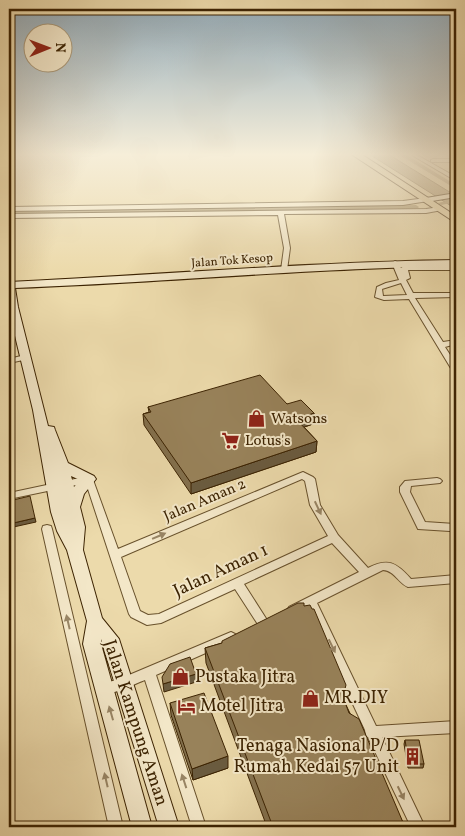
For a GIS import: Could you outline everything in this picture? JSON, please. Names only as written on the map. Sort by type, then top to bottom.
[{"type":"main road","points":[[418,193],[456,220]]},
{"type":"street","points":[[9,209],[391,203],[429,200],[456,195]]},
{"type":"street","points":[[9,216],[426,211],[440,209]]},
{"type":"street","points":[[280,212],[288,251],[284,270]]},
{"type":"street","points":[[395,263],[403,281],[455,367]]},
{"type":"street","name":"Jalan Tok Kesop","points":[[9,285],[87,283],[395,263],[456,263]]},
{"type":"street","points":[[412,296],[404,268],[456,268]]},
{"type":"street","points":[[403,281],[379,288],[379,297],[456,295]]},
{"type":"street","name":"Jalan Kampung Aman","points":[[9,285],[12,307],[59,486],[64,531],[75,550],[95,621],[92,644],[142,827]]},
{"type":"street","points":[[442,345],[456,342]]},
{"type":"street","points":[[9,361],[25,357]]},
{"type":"street","name":"Jalan Kampung Aman","points":[[39,410],[48,426],[62,466],[59,486],[72,509],[78,527],[75,550]]},
{"type":"street","points":[[62,466],[89,479]]},
{"type":"street","name":"Jalan Aman 2","points":[[114,555],[303,476],[308,476],[315,505],[334,538]]},
{"type":"street","points":[[9,496],[89,479]]},
{"type":"street","points":[[72,509],[78,493],[89,479]]},
{"type":"street","name":"Jalan Aman 1","points":[[89,479],[135,614],[147,620],[161,618],[334,538]]},
{"type":"street","points":[[437,481],[408,483],[405,487],[405,492],[422,526],[451,527],[456,529]]},
{"type":"street","points":[[47,529],[116,827]]},
{"type":"street","points":[[334,538],[366,573]]},
{"type":"street","points":[[104,690],[124,684],[263,623],[310,602],[366,573],[387,565],[394,568],[408,583],[456,579]]},
{"type":"street","points":[[237,583],[263,623]]},
{"type":"street","points":[[310,602],[418,827]]},
{"type":"street","name":"Jalan Kampung Aman","points":[[95,621],[111,639],[169,827]]},
{"type":"street","points":[[149,673],[199,827]]},
{"type":"street","points":[[371,732],[456,727]]},
{"type":"shaded area","points":[[431,193],[451,193],[456,196],[456,209]]},
{"type":"building","name":"Lotus's","points":[[260,375],[287,404],[301,400],[314,413],[296,419],[317,441],[191,483],[143,414],[151,412],[148,407]]},
{"type":"building","points":[[30,496],[35,518],[9,524],[9,501]]},
{"type":"building","points":[[298,603],[304,603],[304,606],[310,605],[314,609],[346,685],[343,696],[349,713],[359,719],[405,827],[273,827],[205,648],[222,643],[222,641]]},
{"type":"building","points":[[190,657],[196,674],[163,684],[162,677],[170,664]]},
{"type":"building","points":[[204,693],[228,756],[192,769],[170,703]]},
{"type":"building","name":"Tenaga Nasional P/D Rumah Kedai 57 Unit","points":[[405,740],[419,740],[424,764],[409,764]]},
{"type":"building","points":[[251,822],[253,827],[237,827]]},
{"type":"waterway","points":[[441,203],[454,201]]},
{"type":"waterway","points":[[9,213],[416,207]]},
{"type":"place","name":"Watsons","points":[[257,419]]},
{"type":"place","name":"Lotus's","points":[[231,441]]},
{"type":"place","name":"Pustaka Jitra","points":[[181,677]]},
{"type":"place","name":"MR.DIY","points":[[310,698]]},
{"type":"place","name":"Motel Jitra","points":[[186,706]]},
{"type":"place","name":"Tenaga Nasional P/D Rumah Kedai 57 Unit","points":[[413,756]]}]
